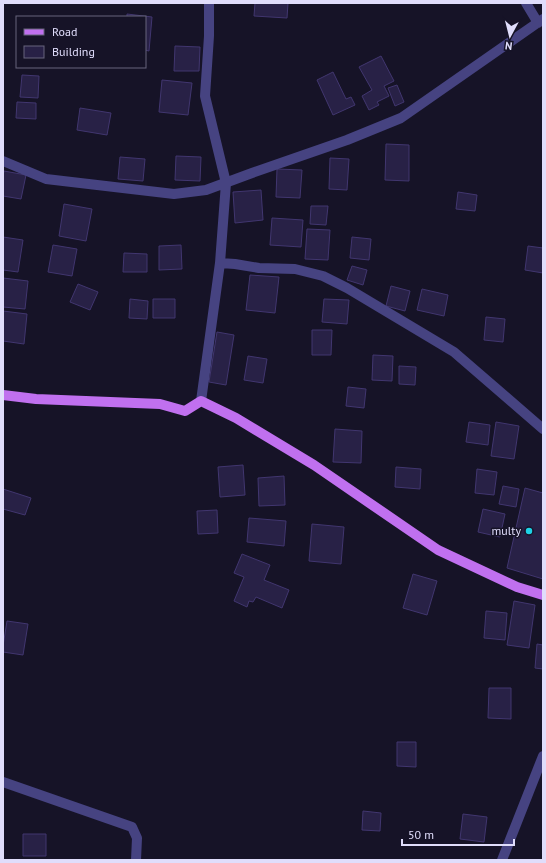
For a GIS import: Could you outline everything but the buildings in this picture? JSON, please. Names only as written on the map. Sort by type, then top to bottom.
[{"type":"main road","points":[[3,395],[36,399],[160,404],[185,411],[201,401],[236,418],[314,464],[438,550],[517,587],[543,595]]},
{"type":"street","points":[[201,401],[220,263],[226,183],[205,96],[209,36],[209,3]]},
{"type":"street","points":[[3,161],[46,179],[174,194],[206,190],[252,172],[347,140],[401,118],[541,21],[526,3]]},
{"type":"street","points":[[220,263],[259,268],[295,269],[323,276],[347,288],[454,352],[543,429]]},
{"type":"street","points":[[502,860],[543,756]]},
{"type":"street","points":[[3,782],[132,827],[137,838],[136,860]]},
{"type":"place","name":"multy","points":[[529,531]]}]
